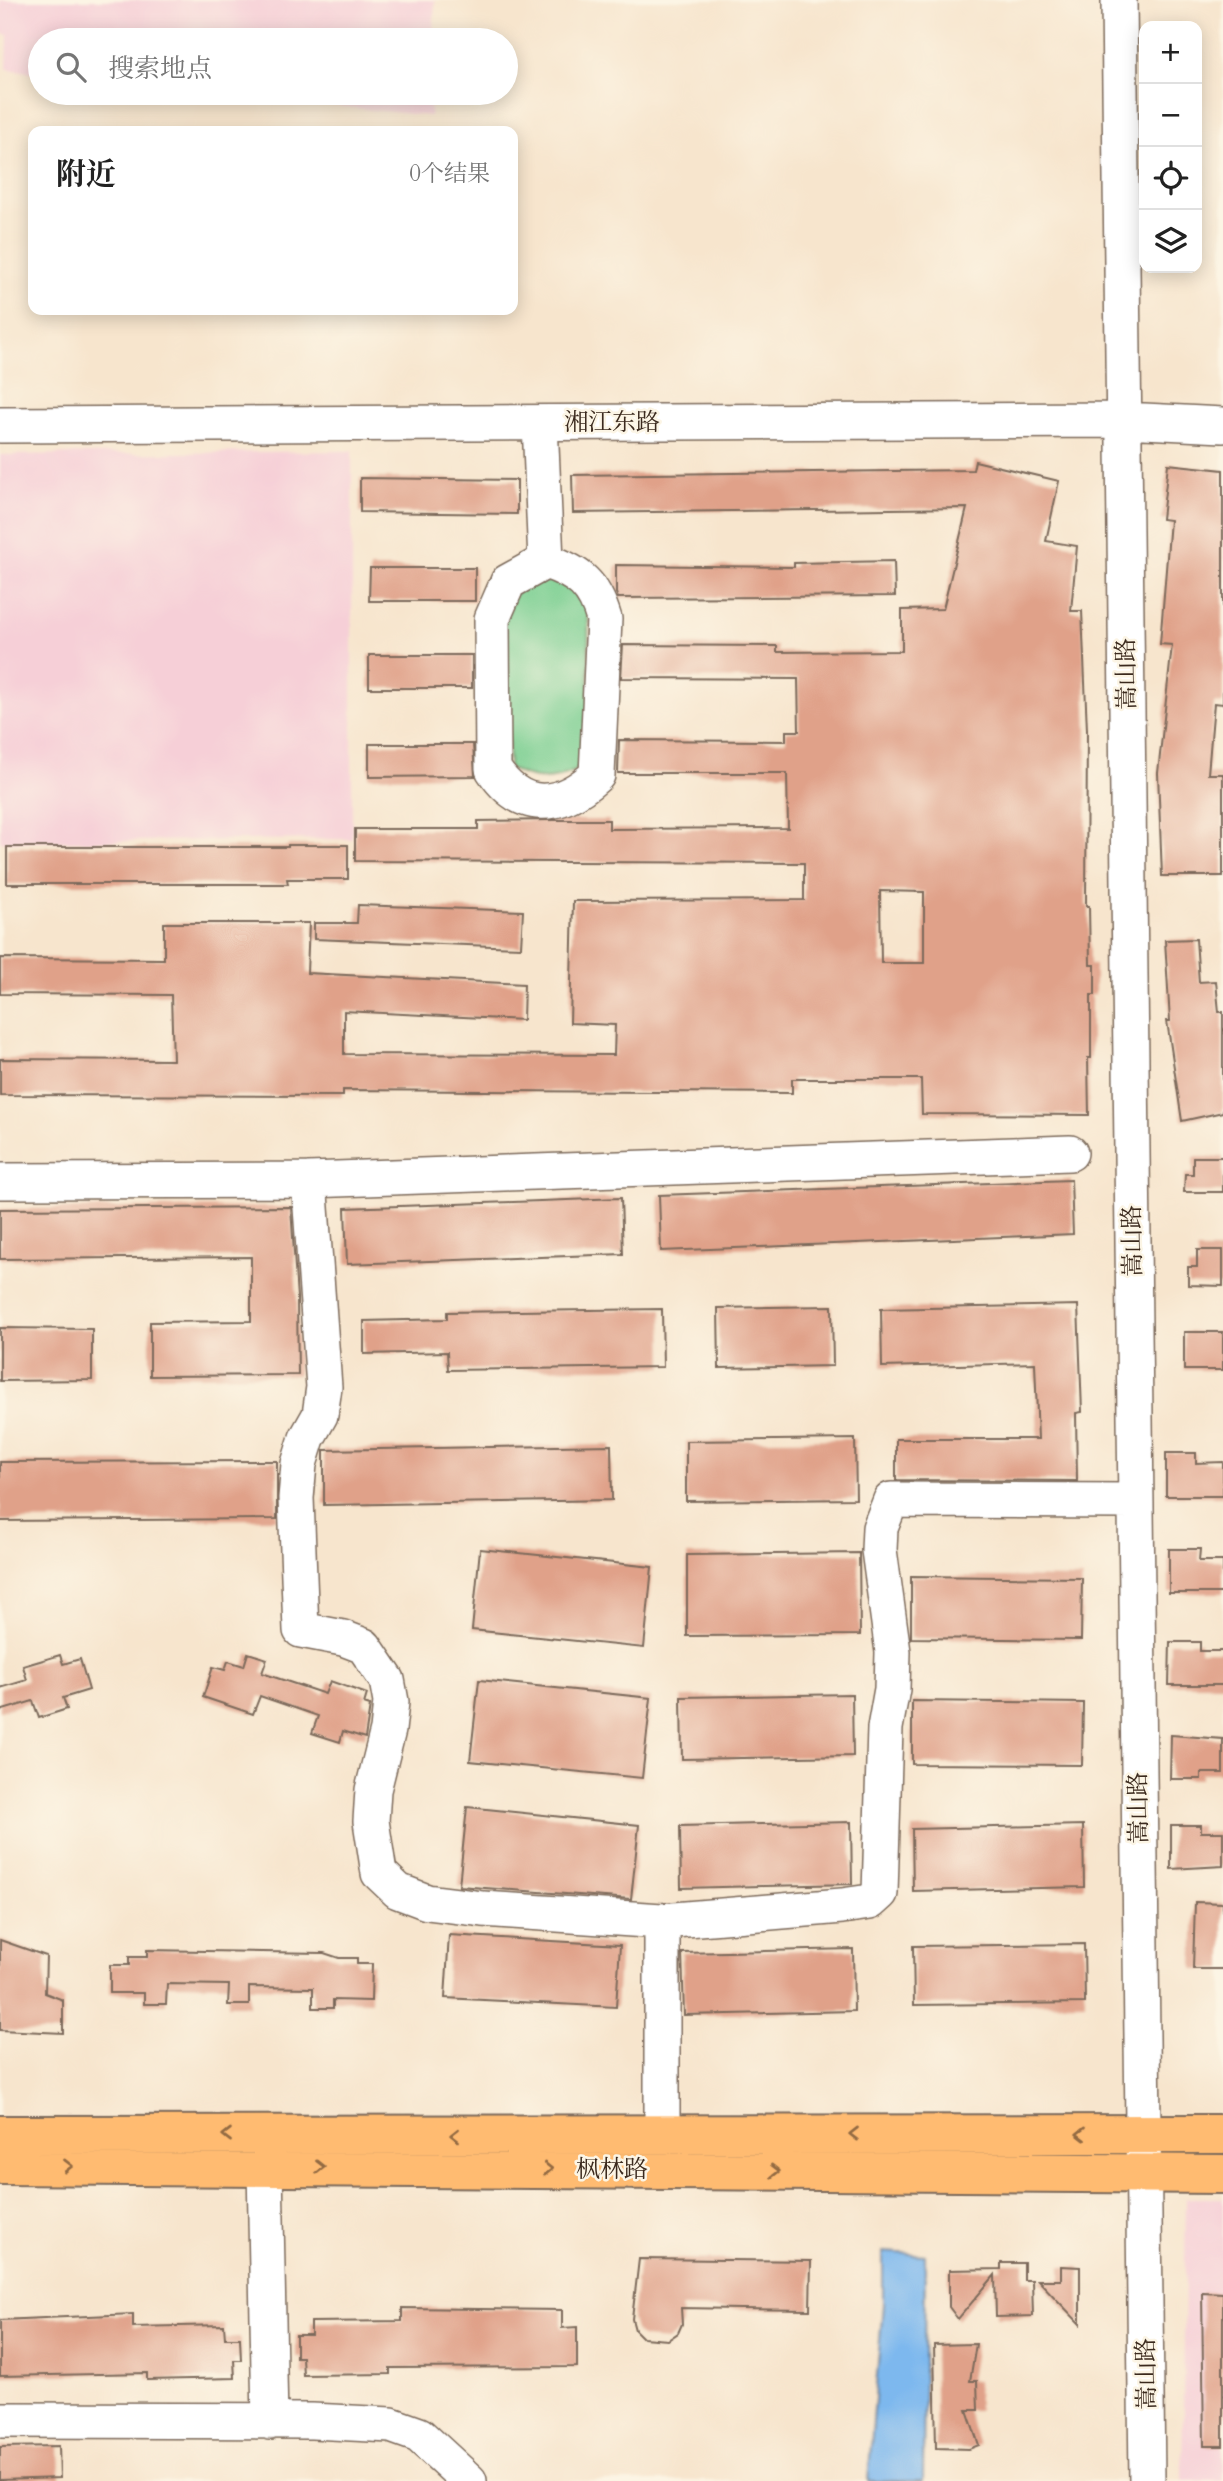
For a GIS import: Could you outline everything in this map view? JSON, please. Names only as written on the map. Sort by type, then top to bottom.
[{"type":"main road","name":"枫林路","points":[[0,2135],[1223,2134]]},
{"type":"main road","name":"枫林路","points":[[0,2165],[1223,2174]]},
{"type":"street","name":"嵩山路","points":[[1119,0],[1147,2481]]},
{"type":"street","name":"湘江东路","points":[[0,425],[1124,420],[1223,425]]},
{"type":"street","points":[[540,423],[546,561]]},
{"type":"street","points":[[546,561],[568,569],[582,579],[597,595],[604,619],[597,775],[566,797],[542,802],[523,799],[505,787],[494,769],[492,619],[508,582],[546,561]]},
{"type":"street","points":[[0,1181],[309,1180],[1070,1153]]},
{"type":"street","points":[[309,1180],[324,1387],[320,1415],[307,1438],[299,1464],[296,1498],[301,1630],[343,1638],[364,1646],[387,1681],[391,1703],[388,1730],[373,1790],[371,1821],[379,1873],[398,1891],[427,1902],[547,1914],[663,1921],[870,1902],[880,1893],[885,1728],[892,1689],[893,1652],[879,1550],[880,1528],[891,1500],[1135,1501]]},
{"type":"street","points":[[662,2134],[663,1921]]},
{"type":"street","points":[[265,2167],[270,2421]]},
{"type":"street","points":[[0,2420],[270,2421],[391,2425],[419,2435],[469,2481]]},
{"type":"shaded area","points":[[0,0],[435,0],[434,28],[28,28],[28,72],[7,69],[8,35],[0,33]]},
{"type":"shaded area","points":[[330,105],[430,105],[430,116]]},
{"type":"shaded area","points":[[352,451],[352,839],[0,842],[0,455]]},
{"type":"shaded area","points":[[1186,2198],[1223,2198],[1223,2481],[1182,2481]]},
{"type":"green space","points":[[550,576],[588,601],[590,762],[560,777],[541,779],[509,768],[504,624],[516,591]]},
{"type":"water","points":[[883,2252],[925,2255],[923,2481],[868,2481],[883,2304]]},
{"type":"building","points":[[975,461],[1059,481],[1046,541],[1077,546],[1071,611],[1082,611],[1087,730],[1086,906],[1089,906],[1090,965],[1095,965],[1095,995],[1091,995],[1091,1058],[1088,1058],[1089,1115],[922,1114],[921,1079],[792,1079],[792,1093],[343,1090],[343,1096],[0,1095],[0,1059],[173,1060],[171,995],[0,994],[0,958],[164,959],[164,923],[309,923],[307,973],[524,984],[523,1020],[344,1011],[344,1054],[614,1055],[615,1025],[570,1023],[573,901],[804,900],[804,863],[355,861],[355,829],[478,829],[478,821],[555,820],[609,820],[609,829],[788,828],[787,773],[618,773],[619,740],[786,741],[786,731],[799,731],[798,679],[621,678],[623,645],[777,646],[777,652],[902,651],[902,610],[943,609],[967,508],[573,513],[572,475],[973,470]],"holes":[[[880,891],[924,892],[924,963],[881,963]]]},
{"type":"building","points":[[1168,464],[1223,470],[1223,704],[1214,703],[1208,774],[1223,774],[1223,876],[1162,876],[1158,773],[1172,645],[1160,644],[1170,520],[1162,519]]},
{"type":"building","points":[[360,478],[517,480],[517,514],[360,512]]},
{"type":"building","points":[[894,561],[895,596],[618,598],[616,593],[616,565],[794,567],[794,563]]},
{"type":"building","points":[[370,568],[475,568],[475,601],[369,601]]},
{"type":"building","points":[[369,655],[472,655],[472,688],[369,688]]},
{"type":"building","points":[[369,744],[473,744],[475,776],[369,777]]},
{"type":"building","points":[[348,845],[348,879],[287,879],[288,884],[7,884],[7,847]]},
{"type":"building","points":[[358,905],[523,911],[521,947],[314,939],[314,923],[357,923]]},
{"type":"building","points":[[1196,939],[1199,982],[1216,981],[1219,1012],[1223,1012],[1223,1112],[1182,1121],[1167,1021],[1170,1021],[1165,940]]},
{"type":"building","points":[[1193,1157],[1223,1157],[1223,1192],[1184,1192],[1185,1174],[1193,1174]]},
{"type":"building","points":[[1071,1180],[1073,1234],[661,1251],[659,1195]]},
{"type":"building","points":[[621,1198],[623,1254],[347,1264],[345,1208]]},
{"type":"building","points":[[291,1207],[297,1298],[298,1375],[150,1376],[150,1322],[251,1321],[251,1257],[0,1259],[0,1209]]},
{"type":"building","points":[[1197,1250],[1223,1250],[1223,1286],[1188,1285],[1188,1267],[1197,1267]]},
{"type":"building","points":[[1078,1305],[1082,1412],[1076,1413],[1077,1481],[896,1480],[896,1439],[1038,1439],[1035,1363],[882,1367],[881,1309]]},
{"type":"building","points":[[832,1306],[833,1366],[719,1368],[718,1308]]},
{"type":"building","points":[[662,1309],[663,1367],[448,1370],[447,1352],[364,1354],[364,1321],[447,1319],[447,1312]]},
{"type":"building","points":[[0,1328],[92,1329],[92,1380],[0,1381]]},
{"type":"building","points":[[1184,1332],[1223,1332],[1223,1370],[1184,1370]]},
{"type":"building","points":[[855,1439],[856,1499],[686,1501],[686,1441]]},
{"type":"building","points":[[611,1445],[612,1500],[324,1505],[324,1450]]},
{"type":"building","points":[[1166,1453],[1196,1453],[1196,1463],[1223,1462],[1223,1496],[1166,1496]]},
{"type":"building","points":[[277,1461],[277,1519],[0,1521],[0,1462]]},
{"type":"building","points":[[480,1549],[652,1567],[644,1648],[472,1630]]},
{"type":"building","points":[[1169,1549],[1200,1549],[1199,1561],[1223,1561],[1223,1593],[1169,1593]]},
{"type":"building","points":[[859,1553],[860,1635],[687,1636],[687,1555]]},
{"type":"building","points":[[911,1576],[1082,1578],[1081,1640],[911,1638]]},
{"type":"building","points":[[1170,1642],[1200,1642],[1200,1651],[1223,1651],[1223,1685],[1169,1685]]},
{"type":"building","points":[[248,1653],[267,1659],[262,1673],[325,1694],[330,1681],[367,1694],[364,1704],[370,1706],[365,1738],[343,1731],[340,1742],[312,1733],[318,1716],[260,1696],[253,1714],[203,1697],[213,1667],[225,1670],[228,1661],[244,1666]]},
{"type":"building","points":[[60,1655],[63,1664],[80,1659],[89,1690],[63,1698],[67,1709],[39,1718],[33,1701],[0,1711],[0,1688],[27,1680],[23,1666]]},
{"type":"building","points":[[479,1680],[651,1698],[642,1778],[470,1761]]},
{"type":"building","points":[[852,1694],[853,1756],[682,1759],[681,1697]]},
{"type":"building","points":[[912,1701],[1083,1703],[1082,1765],[912,1764]]},
{"type":"building","points":[[1171,1735],[1223,1739],[1223,1773],[1201,1773],[1201,1779],[1170,1779]]},
{"type":"building","points":[[467,1807],[639,1825],[631,1899],[459,1886]]},
{"type":"building","points":[[851,1822],[852,1884],[681,1888],[680,1826]]},
{"type":"building","points":[[1083,1825],[1084,1887],[913,1891],[912,1829]]},
{"type":"building","points":[[1171,1825],[1201,1825],[1201,1832],[1223,1832],[1223,1866],[1171,1869]]},
{"type":"building","points":[[1195,1902],[1223,1903],[1223,1969],[1193,1969]]},
{"type":"building","points":[[449,1935],[620,1945],[616,2007],[445,1998]]},
{"type":"building","points":[[0,1940],[46,1956],[45,1993],[63,2000],[63,2033],[0,2030]]},
{"type":"building","points":[[1084,1944],[1085,2003],[914,2005],[913,1946]]},
{"type":"building","points":[[853,1949],[854,2011],[684,2015],[682,1953]]},
{"type":"building","points":[[147,1950],[324,1953],[339,1958],[357,1958],[357,1964],[372,1964],[371,2001],[333,2000],[333,2008],[313,2008],[313,1988],[249,1987],[249,2005],[228,2005],[229,1985],[167,1984],[166,2004],[144,2004],[144,1993],[110,1993],[110,1965],[129,1965],[129,1957],[147,1957]]},
{"type":"building","points":[[639,2259],[811,2261],[810,2310],[681,2308],[682,2324],[678,2333],[668,2340],[643,2338],[635,2330],[632,2319]]},
{"type":"building","points":[[1001,2263],[1024,2263],[1024,2280],[1032,2280],[1033,2316],[996,2317],[995,2275],[958,2319],[949,2307],[949,2270],[1001,2269]]},
{"type":"building","points":[[1061,2266],[1080,2267],[1080,2324],[1038,2280],[1061,2280]]},
{"type":"building","points":[[1202,2292],[1223,2293],[1223,2446],[1204,2446]]},
{"type":"building","points":[[402,2308],[562,2310],[562,2328],[577,2327],[577,2367],[390,2368],[390,2374],[303,2375],[302,2357],[296,2357],[296,2335],[311,2335],[311,2322],[402,2321]]},
{"type":"building","points":[[133,2314],[133,2327],[224,2325],[225,2338],[240,2338],[241,2360],[234,2360],[235,2378],[147,2380],[147,2373],[0,2376],[0,2320]]},
{"type":"building","points":[[976,2344],[970,2381],[977,2381],[978,2410],[967,2410],[979,2445],[969,2449],[936,2448],[934,2345]]},
{"type":"building","points":[[59,2446],[60,2478],[0,2480],[0,2447]]}]
